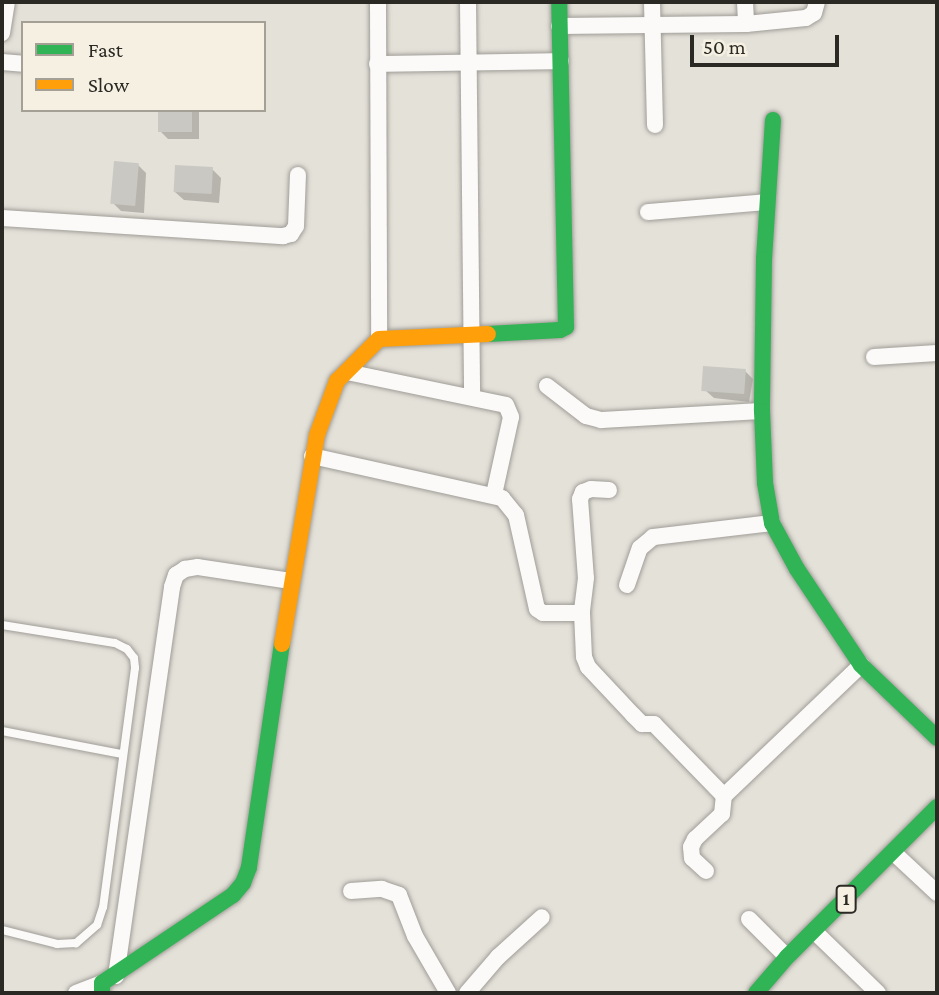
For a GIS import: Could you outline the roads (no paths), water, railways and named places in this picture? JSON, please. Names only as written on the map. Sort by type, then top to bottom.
[{"type":"main road","points":[[107,984],[233,895],[243,883],[249,867],[312,456],[328,399],[337,381],[379,339],[472,332],[515,333],[566,327],[559,2]]},
{"type":"main road","points":[[773,120],[767,202],[761,411],[765,483],[772,523],[797,569],[861,665],[937,738]]},
{"type":"main road","name":"1","points":[[756,993],[787,957],[937,807]]},
{"type":"street","points":[[2,33],[7,2]]},
{"type":"street","points":[[378,2],[379,339]]},
{"type":"street","points":[[468,2],[472,397]]},
{"type":"street","points":[[652,2],[655,125]]},
{"type":"street","points":[[745,2],[746,24]]},
{"type":"street","points":[[559,26],[746,24],[806,18],[814,13],[817,2]]},
{"type":"street","points":[[377,64],[467,65],[561,61]]},
{"type":"street","points":[[2,62],[21,64]]},
{"type":"street","points":[[2,218],[283,236],[291,234],[296,226],[298,175]]},
{"type":"street","points":[[648,212],[767,202]]},
{"type":"street","points":[[874,357],[937,353]]},
{"type":"street","points":[[347,372],[506,405],[510,410],[494,494]]},
{"type":"street","points":[[547,386],[586,416],[601,420],[761,411]]},
{"type":"street","points":[[312,456],[494,494],[508,503],[516,514],[537,609],[543,613],[582,613]]},
{"type":"street","points":[[609,490],[591,489],[583,492],[580,499],[586,578],[582,646],[589,667],[642,724],[654,724],[724,796]]},
{"type":"street","points":[[627,585],[640,548],[653,537],[772,523]]},
{"type":"street","points":[[76,993],[107,984],[176,575],[186,569],[198,567],[291,581]]},
{"type":"street","points":[[706,871],[692,858],[691,847],[695,839],[722,814],[724,796],[861,665]]},
{"type":"street","points":[[893,852],[937,893]]},
{"type":"street","points":[[351,891],[382,888],[398,895],[415,936],[448,993]]},
{"type":"street","points":[[467,993],[498,957],[542,917]]},
{"type":"street","points":[[749,919],[787,957]]},
{"type":"street","points":[[814,931],[878,993]]},
{"type":"lane","points":[[2,625],[102,639],[128,649],[134,658],[135,668],[121,754],[103,907],[97,925],[76,943],[57,944],[2,930]]},
{"type":"lane","points":[[2,732],[121,754]]}]
